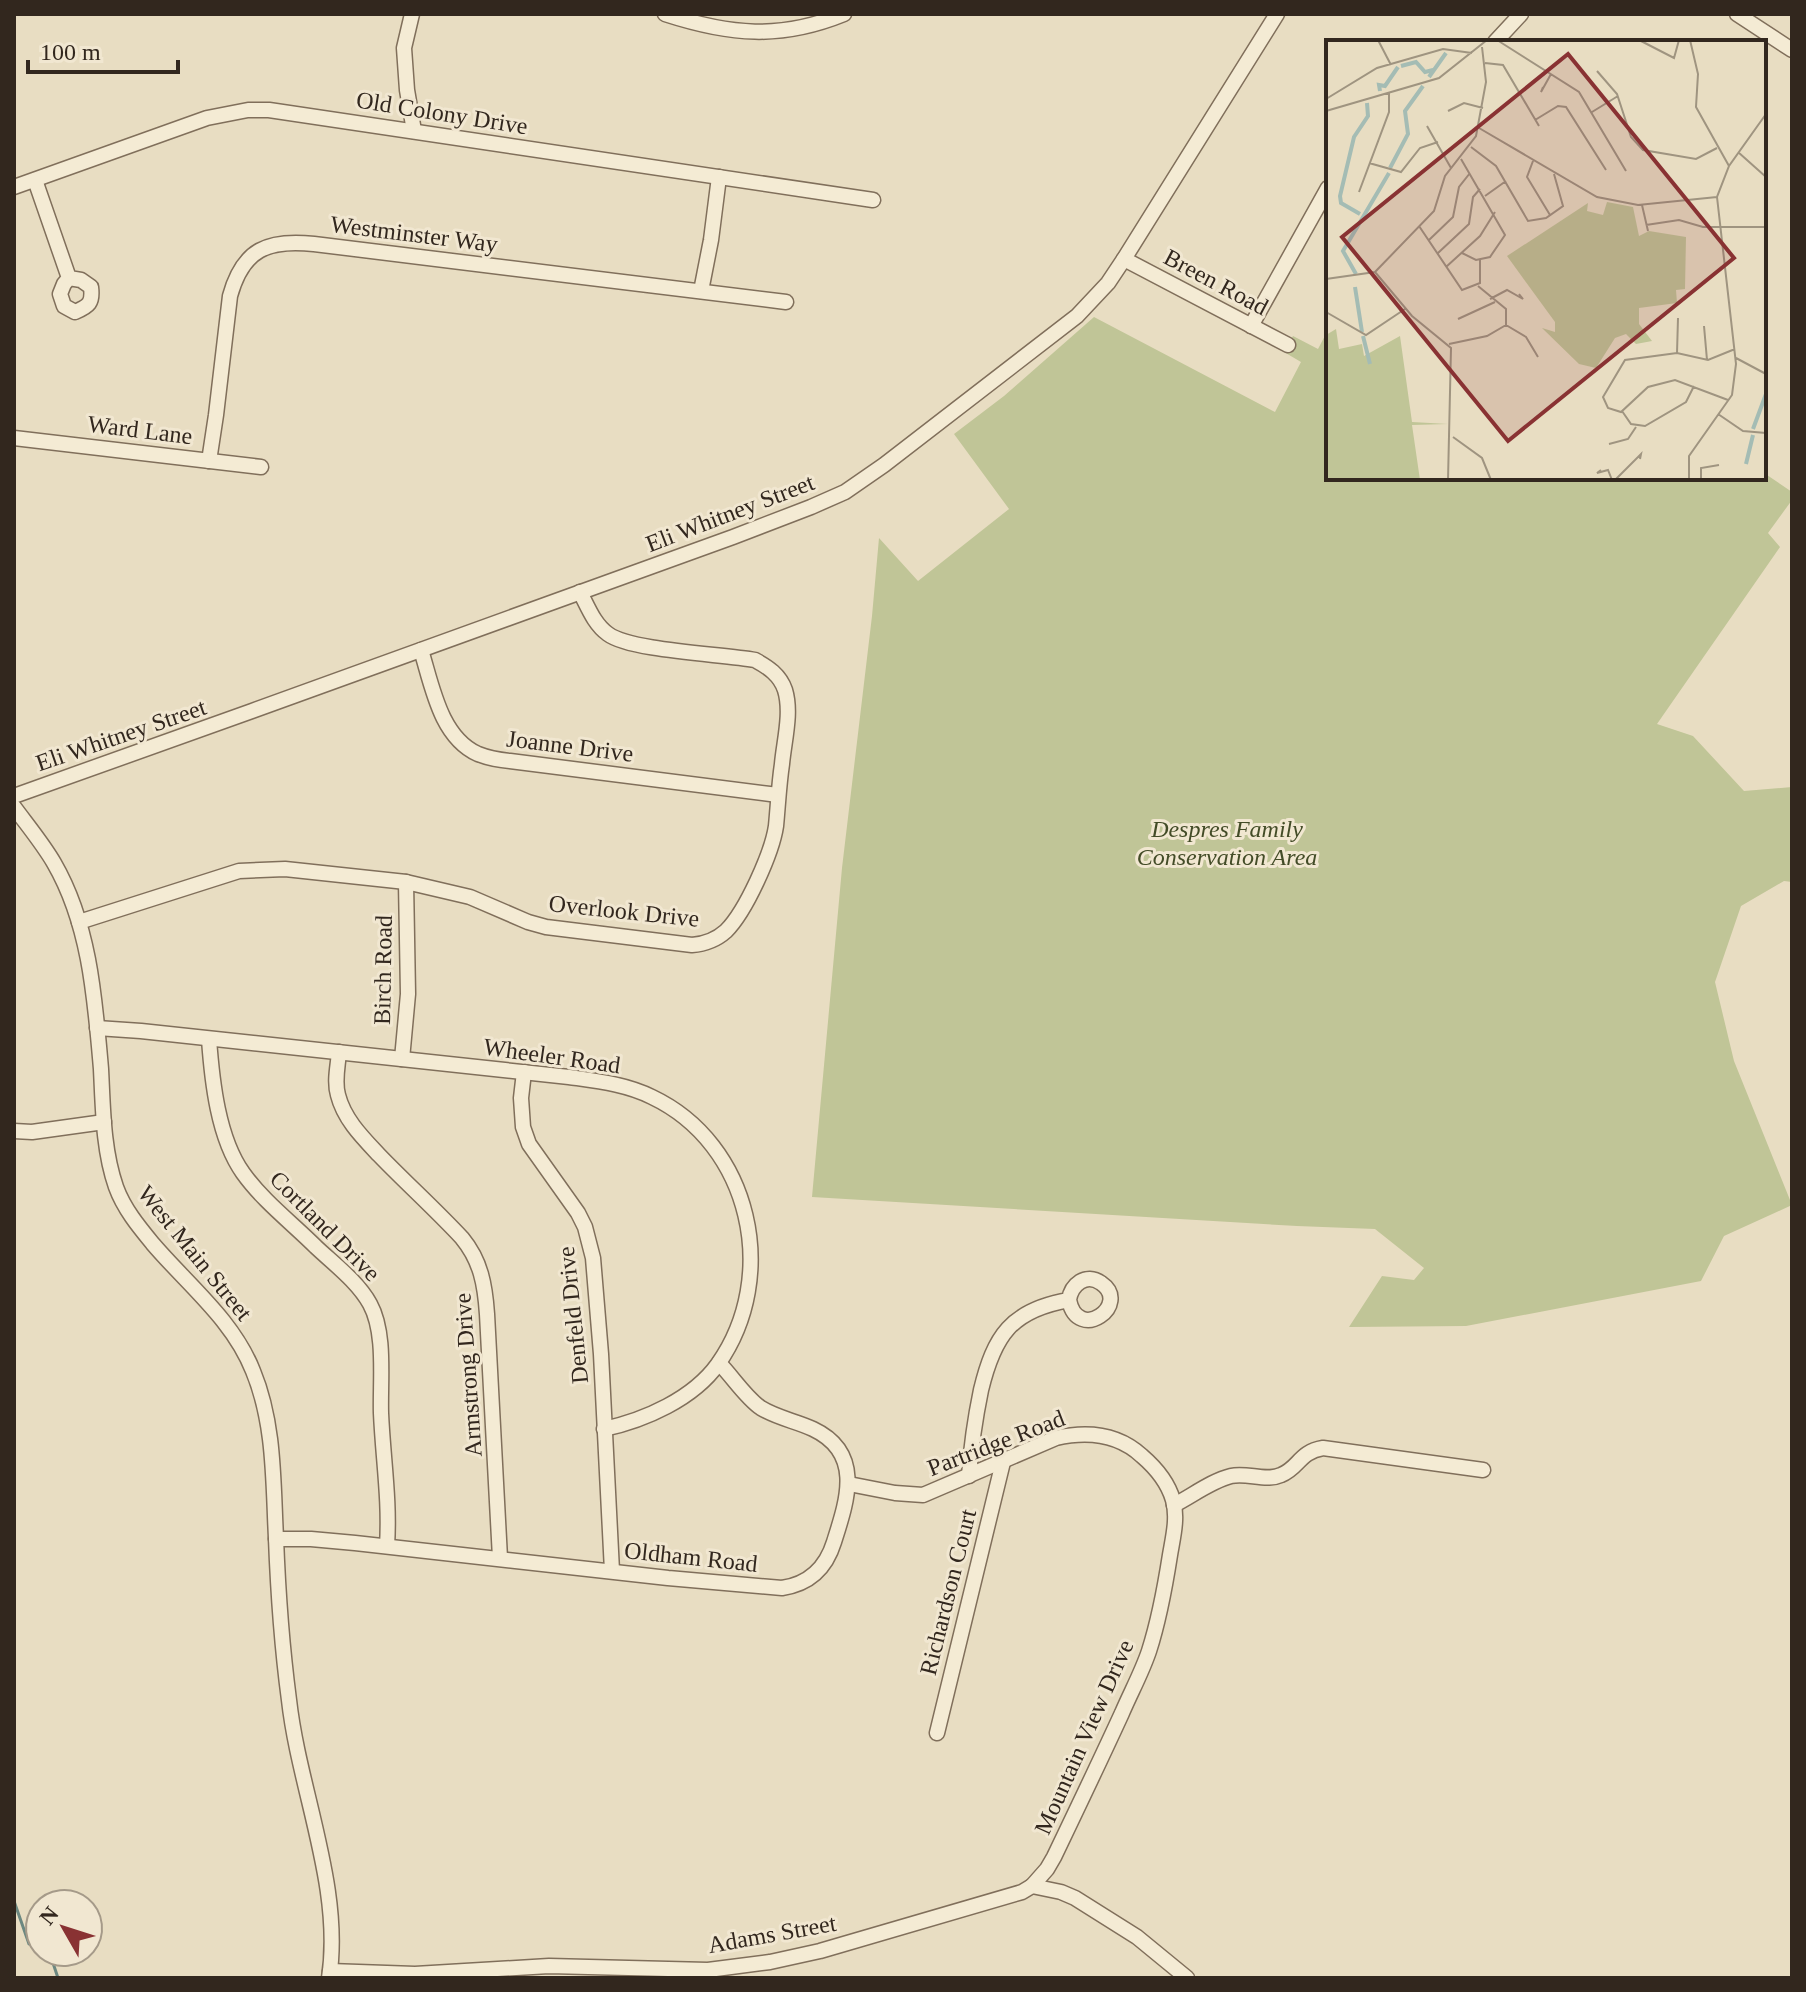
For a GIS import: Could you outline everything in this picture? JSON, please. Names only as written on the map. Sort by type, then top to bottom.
[{"type":"street","points":[[412,14],[404,48],[414,131]]},
{"type":"street","points":[[665,14],[711,28],[761,33],[812,25],[844,14]]},
{"type":"street","name":"Eli Whitney Street","points":[[14,796],[580,592],[845,492],[892,460],[1067,324],[1093,300],[1124,259],[1277,14]]},
{"type":"street","points":[[1497,40],[1521,14]]},
{"type":"street","points":[[1737,14],[1792,50]]},
{"type":"street","name":"Old Colony Drive","points":[[14,187],[207,118],[248,110],[294,113],[873,200]]},
{"type":"street","points":[[701,291],[719,177]]},
{"type":"street","points":[[35,180],[69,278]]},
{"type":"street","points":[[1251,326],[1326,192]]},
{"type":"street","name":"Westminster Way","points":[[209,461],[230,296],[234,281],[246,260],[259,249],[293,242],[786,302]]},
{"type":"street","name":"Breen Road","points":[[1124,259],[1288,345]]},
{"type":"street","name":"Ward Lane","points":[[14,438],[261,467]]},
{"type":"street","name":"Overlook Drive","points":[[79,922],[239,871],[285,869],[406,882],[470,897],[546,927],[692,945],[718,937],[728,929],[748,897],[763,866],[775,827],[788,702],[784,686],[769,668],[755,660],[618,640],[599,626],[580,592]]},
{"type":"street","name":"Joanne Drive","points":[[421,650],[443,715],[452,732],[477,753],[501,760],[778,795]]},
{"type":"street","name":"West Main Street","points":[[14,807],[54,862],[79,922],[90,974],[104,1122],[115,1185],[130,1214],[227,1325],[244,1351],[261,1393],[273,1467],[281,1636],[289,1703],[329,1900],[332,1934],[329,1974]]},
{"type":"street","name":"Birch Road","points":[[402,1059],[408,994],[406,882]]},
{"type":"street","name":"Wheeler Road","points":[[97,1028],[616,1084],[653,1097],[689,1121],[717,1150],[737,1185],[752,1253],[747,1295],[731,1343],[719,1363],[700,1383],[656,1412],[631,1423],[604,1429]]},
{"type":"street","name":"Cortland Drive","points":[[209,1039],[211,1071],[222,1125],[243,1174],[353,1282],[370,1304],[375,1317],[381,1359],[382,1424],[389,1502],[387,1546]]},
{"type":"street","name":"Armstrong Drive","points":[[339,1052],[338,1095],[351,1123],[398,1176],[462,1238],[479,1265],[487,1314],[500,1558]]},
{"type":"street","name":"Denfeld Drive","points":[[524,1072],[521,1098],[523,1127],[529,1144],[578,1213],[593,1258],[612,1571]]},
{"type":"street","points":[[14,1131],[32,1132],[104,1122]]},
{"type":"street","points":[[969,1476],[978,1403],[994,1348],[1023,1316],[1069,1300]]},
{"type":"street","points":[[719,1363],[759,1407],[813,1429],[835,1445],[848,1472],[849,1484]]},
{"type":"street","name":"Partridge Road","points":[[849,1484],[923,1495],[1056,1438],[1091,1433],[1135,1449],[1159,1473],[1174,1505]]},
{"type":"street","points":[[1174,1505],[1233,1475],[1283,1475],[1305,1454],[1323,1448],[1483,1470]]},
{"type":"street","name":"Richardson Court","points":[[937,1733],[1003,1462]]},
{"type":"street","name":"Oldham Road","points":[[276,1539],[311,1539],[773,1587],[796,1586],[810,1579],[828,1557],[849,1484]]},
{"type":"street","name":"Mountain View Drive","points":[[1032,1886],[1054,1857],[1149,1651],[1168,1569],[1174,1505]]},
{"type":"street","points":[[1032,1886],[1061,1892],[1087,1905],[1137,1937],[1187,1978]]},
{"type":"street","name":"Adams Street","points":[[329,1974],[415,1974],[549,1966],[653,1974],[723,1969],[804,1955],[1022,1892],[1032,1886]]},
{"type":"green space","name":"Despres Family Conservation Area","points":[[1094,317],[1275,412],[1301,362],[1284,352],[1293,336],[1318,349],[1326,334],[1326,480],[1766,480],[1766,474],[1792,492],[1792,500],[1768,533],[1780,547],[1657,724],[1693,736],[1744,791],[1792,787],[1792,882],[1784,881],[1741,906],[1715,982],[1734,1061],[1792,1205],[1724,1236],[1701,1281],[1466,1326],[1349,1327],[1382,1276],[1414,1280],[1424,1268],[1375,1229],[812,1197],[842,868],[879,538],[918,581],[1009,509],[954,434],[1004,396]]},
{"type":"waterway","points":[[14,1901],[24,1930]]},
{"type":"waterway","points":[[55,1968],[58,1978]]}]
